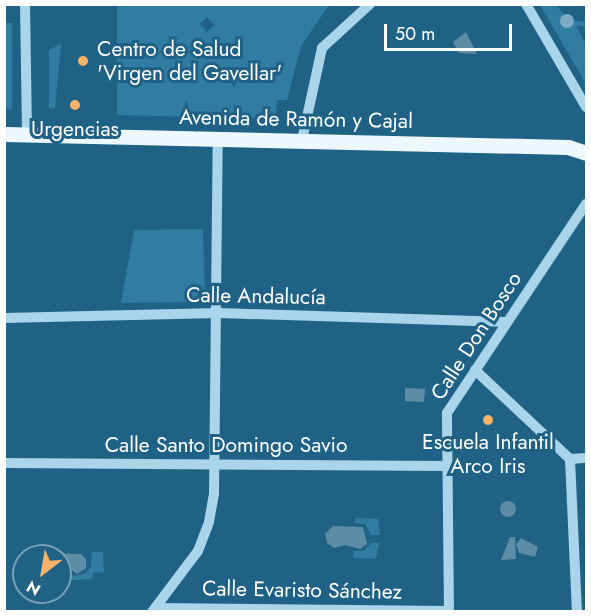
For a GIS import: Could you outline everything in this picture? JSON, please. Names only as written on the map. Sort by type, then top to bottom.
[{"type":"main road","name":"Avenida de Ramón y Cajal","points":[[4,134],[568,147],[586,153]]},
{"type":"street","points":[[25,4],[27,134]]},
{"type":"street","points":[[302,140],[322,48],[370,4]]},
{"type":"street","points":[[526,4],[586,108]]},
{"type":"street","points":[[154,610],[186,569],[204,537],[217,464],[218,138]]},
{"type":"street","name":"Calle Don Bosco","points":[[449,611],[447,413],[586,204]]},
{"type":"street","name":"Calle Andalucía","points":[[4,318],[219,313],[507,322]]},
{"type":"street","points":[[475,370],[570,459],[577,612]]},
{"type":"street","points":[[570,459],[586,458]]},
{"type":"street","name":"Calle Santo Domingo Savio","points":[[4,463],[446,466]]},
{"type":"street","name":"Calle Evaristo Sánchez","points":[[154,610],[449,611]]},
{"type":"shaded area","points":[[117,4],[329,5],[301,46],[287,100],[277,100],[276,119],[117,115]],"holes":[[[207,17],[215,25],[207,32],[200,24]]]},
{"type":"shaded area","points":[[540,5],[556,5],[568,19],[586,22],[586,26],[576,26],[586,44],[586,84]]},
{"type":"shaded area","points":[[5,23],[12,23],[12,110],[5,108]]},
{"type":"shaded area","points":[[466,32],[477,54],[459,53],[453,42]]},
{"type":"shaded area","points":[[61,44],[55,108],[49,108],[49,50]]},
{"type":"shaded area","points":[[203,229],[205,302],[121,303],[134,230]]},
{"type":"shaded area","points":[[405,388],[425,389],[424,402],[405,401]]},
{"type":"shaded area","points":[[508,501],[514,503],[516,509],[514,515],[508,517],[502,515],[500,509],[502,503]]},
{"type":"shaded area","points":[[355,518],[378,519],[380,535],[371,535],[365,524],[355,523]]},
{"type":"shaded area","points":[[333,526],[363,527],[367,544],[360,549],[345,545],[334,548],[327,543],[325,534]]},
{"type":"shaded area","points":[[510,537],[515,537],[516,559],[501,560]]},
{"type":"shaded area","points":[[521,538],[538,547],[535,557],[519,553],[516,544]]},
{"type":"shaded area","points":[[371,543],[379,543],[376,559],[353,558],[354,551],[364,551]]},
{"type":"shaded area","points":[[92,552],[103,552],[104,572],[93,573],[92,579],[72,580],[72,575],[86,573],[91,567]]},
{"type":"shaded area","points":[[72,554],[81,554],[86,559],[86,568],[77,574],[72,570]]},
{"type":"place","name":"Centro de Salud 'Virgen del Gavellar'","points":[[83,61]]},
{"type":"place","name":"Urgencias","points":[[75,105]]},
{"type":"place","name":"Escuela Infantil Arco Iris","points":[[488,420]]}]
